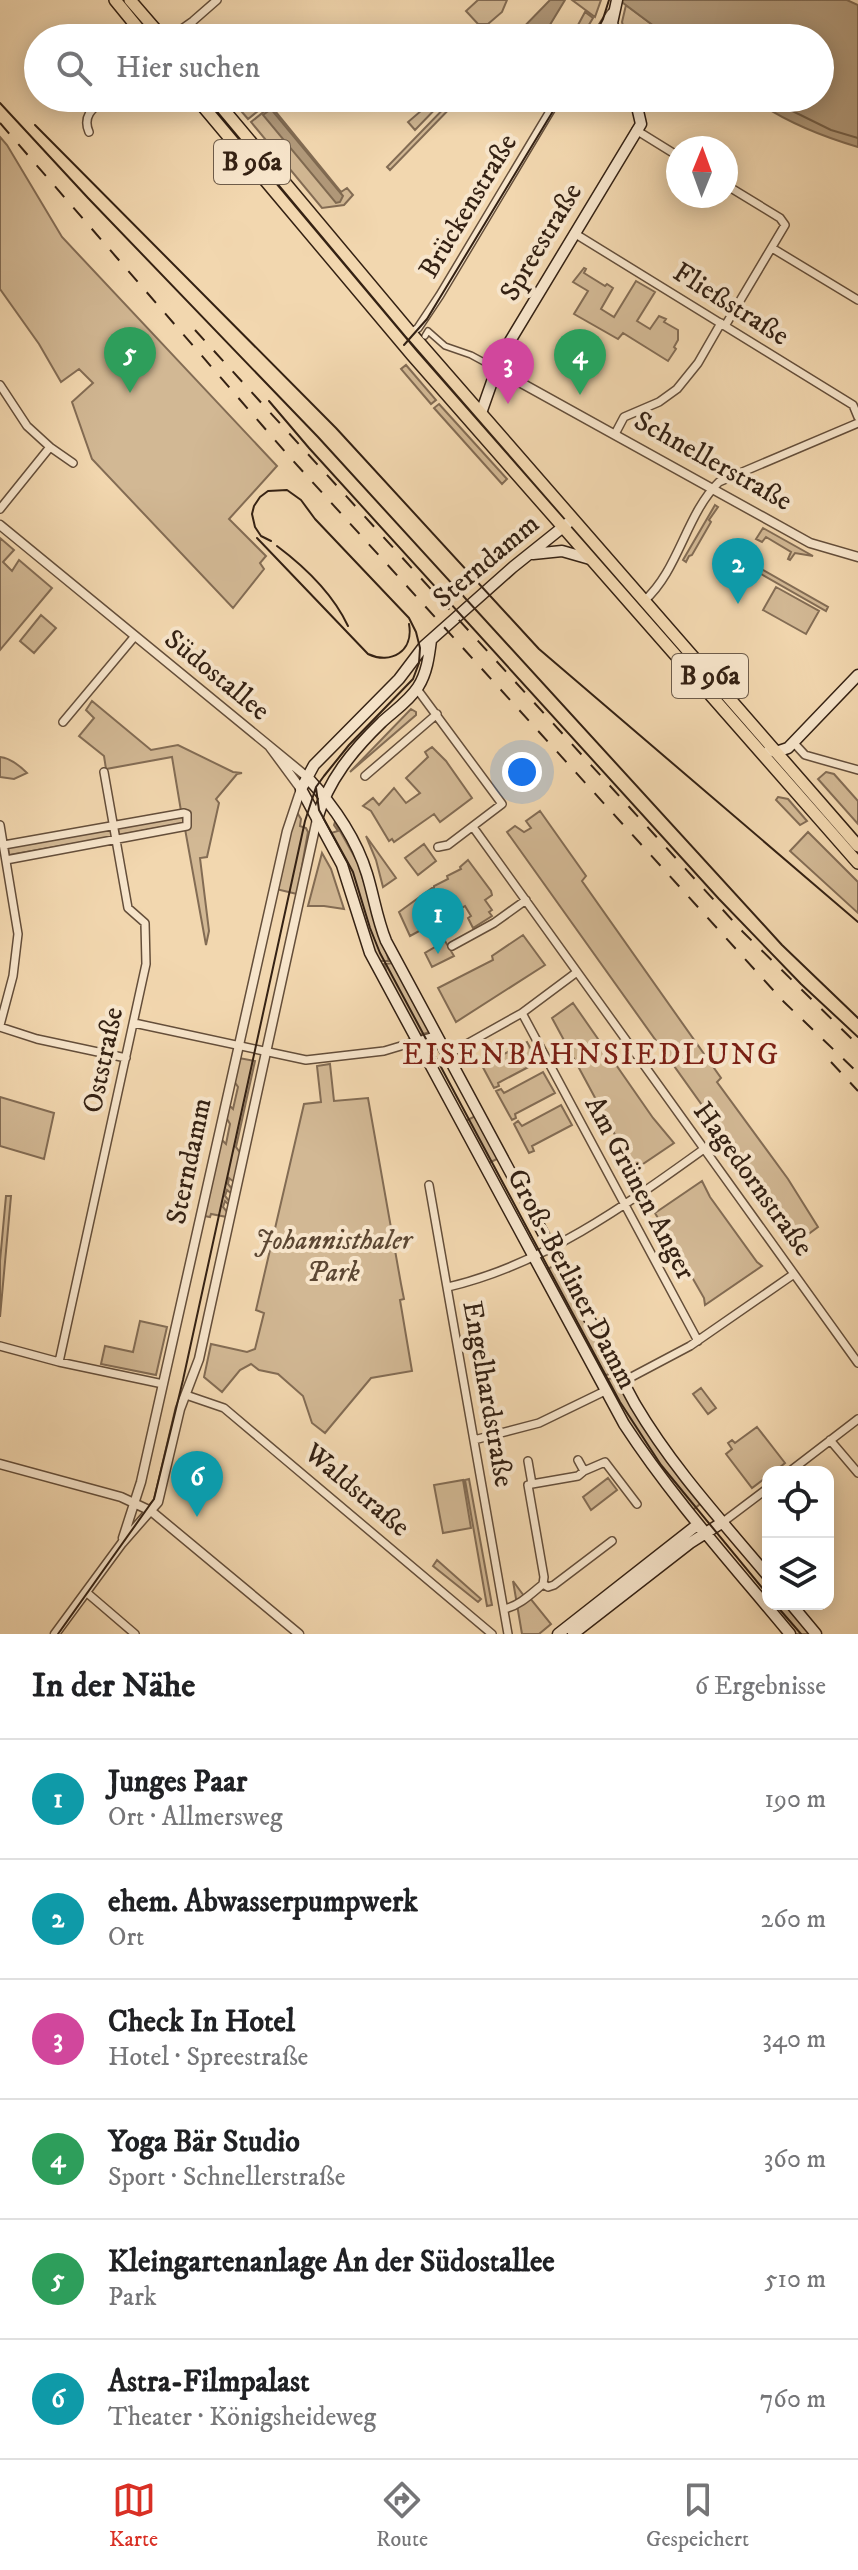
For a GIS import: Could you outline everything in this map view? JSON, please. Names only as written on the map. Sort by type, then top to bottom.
[{"type":"main road","points":[[115,0],[135,24]]},
{"type":"main road","points":[[130,0],[153,24]]},
{"type":"main road","name":"B 96a","points":[[208,112],[398,338],[644,601],[858,846]]},
{"type":"main road","name":"B 96a","points":[[226,112],[481,413],[568,523],[590,559],[858,863]]},
{"type":"main road","points":[[636,130],[641,119],[639,112]]},
{"type":"main road","name":"Spreestraße","points":[[481,413],[496,369],[636,130]]},
{"type":"main road","points":[[398,338],[411,332]]},
{"type":"main road","name":"Sterndamm","points":[[301,789],[314,765],[399,679],[431,640],[568,523]]},
{"type":"main road","points":[[531,554],[560,551],[590,559]]},
{"type":"main road","name":"Sterndamm","points":[[317,819],[340,768],[373,731],[420,694],[431,640]]},
{"type":"main road","points":[[756,746],[776,752],[788,748],[858,675]]},
{"type":"main road","points":[[307,777],[324,798]]},
{"type":"main road","points":[[301,789],[317,819]]},
{"type":"main road","name":"Groß-Berliner Damm","points":[[324,798],[359,853],[386,941],[622,1382],[658,1442],[762,1569]]},
{"type":"main road","name":"Groß-Berliner Damm","points":[[317,819],[347,879],[370,953],[605,1391],[662,1481],[790,1634]]},
{"type":"main road","points":[[558,1634],[701,1529],[723,1522]]},
{"type":"main road","points":[[573,1634],[701,1529]]},
{"type":"main road","points":[[796,1610],[816,1634]]},
{"type":"street","points":[[188,24],[217,0]]},
{"type":"street","points":[[604,24],[615,5]]},
{"type":"street","points":[[89,132],[86,124],[90,112]]},
{"type":"street","name":"Brückenstraße","points":[[411,332],[418,328],[440,295],[550,112]]},
{"type":"street","points":[[636,130],[666,149]]},
{"type":"street","points":[[615,434],[624,417],[659,402],[677,389],[698,363],[785,225],[780,218],[738,192]]},
{"type":"street","name":"Fließstraße","points":[[574,233],[853,405],[858,420]]},
{"type":"street","points":[[772,248],[858,300]]},
{"type":"street","name":"Schnellerstraße","points":[[425,336],[428,331],[445,346],[471,355],[810,543],[858,557]]},
{"type":"street","points":[[0,385],[27,426],[73,463]]},
{"type":"street","points":[[644,601],[656,588],[713,489],[725,478],[858,420]]},
{"type":"street","points":[[0,509],[50,447]]},
{"type":"street","name":"Südostallee","points":[[0,525],[307,777]]},
{"type":"street","name":"Südostallee","points":[[63,722],[135,636]]},
{"type":"street","points":[[420,694],[502,804],[448,845],[438,847]]},
{"type":"street","points":[[365,776],[437,714]]},
{"type":"street","points":[[793,742],[805,755],[858,770]]},
{"type":"street","name":"Südostallee","points":[[270,747],[301,789]]},
{"type":"street","name":"Oststraße","points":[[59,1362],[146,964],[145,923],[128,908],[104,772]]},
{"type":"street","name":"Sterndamm","points":[[122,1543],[135,1503],[163,1384],[289,821],[301,789]]},
{"type":"street","points":[[187,814],[187,826],[116,840],[4,852],[113,826],[187,814]]},
{"type":"street","name":"Sterndamm","points":[[55,1634],[122,1543],[151,1511],[161,1492],[180,1409],[199,1359],[317,819]]},
{"type":"street","points":[[0,825],[18,934],[16,961],[0,1026],[37,1039],[126,1058]]},
{"type":"street","name":"Hagedornstraße","points":[[473,827],[858,1363]]},
{"type":"street","points":[[452,946],[494,923],[526,900]]},
{"type":"street","points":[[447,1055],[522,1013],[577,972]]},
{"type":"street","name":"Am Grünen Anger","points":[[522,1013],[698,1341]]},
{"type":"street","points":[[134,1023],[306,1060],[384,1051],[431,1037],[440,1042]]},
{"type":"street","points":[[448,1287],[493,1275],[532,1257],[625,1206],[704,1149]]},
{"type":"street","points":[[89,1172],[100,1175]]},
{"type":"street","name":"Engelhardstraße","points":[[429,1185],[508,1634]]},
{"type":"street","points":[[622,1382],[698,1341],[794,1274]]},
{"type":"street","points":[[0,1346],[163,1384]]},
{"type":"street","points":[[474,1440],[539,1423],[605,1391]]},
{"type":"street","name":"Waldstraße","points":[[186,1395],[224,1408],[492,1634]]},
{"type":"street","points":[[797,1466],[858,1419]]},
{"type":"street","points":[[830,1440],[858,1473]]},
{"type":"street","points":[[578,1460],[584,1471]]},
{"type":"street","name":"Engelhardstraße","points":[[528,1461],[532,1484],[528,1485],[543,1584]]},
{"type":"street","points":[[532,1484],[578,1476],[605,1462],[637,1504]]},
{"type":"street","points":[[0,1464],[135,1503],[151,1511],[299,1634]]},
{"type":"street","points":[[723,1522],[762,1493]]},
{"type":"street","points":[[504,1609],[513,1607],[543,1584],[548,1587],[554,1585],[612,1541]]},
{"type":"street","points":[[86,1592],[135,1634]]},
{"type":"green space","points":[[478,0],[507,0],[502,12],[488,24],[478,24],[466,11]]},
{"type":"green space","points":[[572,0],[601,0],[595,17]]},
{"type":"green space","points":[[626,5],[651,24],[622,24]]},
{"type":"green space","points":[[585,12],[593,18],[589,24],[579,24]]},
{"type":"green space","points":[[213,112],[218,112],[308,216],[304,219]]},
{"type":"green space","points":[[242,112],[257,112],[248,119]]},
{"type":"green space","points":[[264,112],[276,112],[341,192],[347,188],[353,195],[344,205],[322,208],[251,122]]},
{"type":"green space","points":[[420,112],[432,112],[415,130],[408,122]]},
{"type":"green space","points":[[440,112],[446,112],[390,170],[387,167]]},
{"type":"green space","points":[[0,137],[62,237],[277,466],[229,519],[266,556],[260,563],[264,569],[233,608],[92,459],[72,402],[93,383],[79,369],[61,382],[39,344],[0,289]]},
{"type":"green space","points":[[584,268],[584,273],[613,288],[601,309],[614,317],[636,281],[655,292],[637,321],[650,329],[659,316],[678,330],[676,349],[668,361],[623,333],[618,339],[574,314],[588,291],[573,282]]},
{"type":"green space","points":[[406,365],[436,400],[431,404],[401,369]]},
{"type":"green space","points":[[439,404],[507,479],[502,484],[434,408]]},
{"type":"green space","points":[[715,505],[718,507],[709,520],[711,522],[686,562],[683,560]]},
{"type":"green space","points":[[763,528],[813,556],[795,553],[788,559],[791,552],[766,537],[762,542],[756,539]]},
{"type":"green space","points":[[0,538],[14,550],[3,562],[12,571],[19,560],[52,588],[0,650]]},
{"type":"green space","points":[[749,562],[828,607],[826,611],[747,566]]},
{"type":"green space","points":[[776,587],[819,611],[806,634],[763,610]]},
{"type":"green space","points":[[41,615],[56,628],[34,653],[20,641]]},
{"type":"green space","points":[[92,701],[151,750],[178,745],[233,772],[242,773],[237,774],[216,799],[219,803],[207,857],[200,858],[209,931],[206,945],[185,829],[191,824],[189,813],[181,811],[172,757],[106,769],[104,756],[79,736],[94,718],[86,710]]},
{"type":"green space","points":[[411,709],[416,715],[350,772]]},
{"type":"green space","points":[[432,747],[472,798],[440,822],[434,814],[394,842],[392,839],[389,841],[371,811],[363,806],[373,798],[379,805],[394,788],[406,803],[420,793],[406,778],[428,757],[425,752]]},
{"type":"green space","points":[[0,757],[15,763],[27,773],[14,779],[0,777]]},
{"type":"green space","points":[[826,772],[834,774],[858,801],[858,824],[818,779]]},
{"type":"green space","points":[[778,797],[788,799],[807,821],[800,825],[776,800]]},
{"type":"green space","points":[[295,809],[301,819],[300,826],[308,832],[297,894],[276,889]]},
{"type":"green space","points":[[540,811],[586,876],[582,881],[721,1078],[717,1082],[788,1179],[818,1227],[799,1241],[507,832],[515,826],[524,832],[531,828],[526,821]]},
{"type":"green space","points":[[183,816],[184,823],[119,835],[118,828]]},
{"type":"green space","points":[[335,822],[358,863],[389,961],[378,961],[330,837],[331,833],[338,831]]},
{"type":"green space","points":[[111,829],[112,837],[9,855],[8,847]]},
{"type":"green space","points":[[808,832],[858,882],[858,913],[790,851]]},
{"type":"green space","points":[[366,836],[396,878],[383,887],[376,860]]},
{"type":"green space","points":[[424,844],[436,861],[418,875],[405,858]]},
{"type":"green space","points":[[322,853],[331,869],[344,909],[308,906]]},
{"type":"green space","points":[[468,860],[491,891],[492,895],[485,900],[492,910],[489,912],[492,916],[473,928],[465,906],[410,936],[399,912],[448,879],[447,876],[461,869]]},
{"type":"green space","points":[[523,935],[545,965],[456,1022],[438,988],[493,960],[492,956]]},
{"type":"green space","points":[[445,941],[454,956],[432,967],[425,953]]},
{"type":"green space","points":[[394,963],[430,1032],[419,1035],[384,971],[384,964]]},
{"type":"green space","points":[[573,1003],[653,1118],[674,1143],[634,1170],[552,1018]]},
{"type":"green space","points":[[527,1042],[538,1062],[494,1088],[479,1060],[484,1057],[487,1063]]},
{"type":"green space","points":[[239,1058],[255,1061],[236,1147],[241,1154],[234,1182],[229,1178],[228,1184],[233,1190],[232,1194],[227,1190],[225,1196],[229,1205],[225,1201],[223,1207],[228,1213],[227,1217],[204,1216],[221,1139],[226,1144],[230,1124],[226,1117],[228,1104],[233,1109],[238,1087],[234,1081]]},
{"type":"green space","name":"Johannisthaler Park","points":[[330,1064],[334,1101],[368,1098],[404,1299],[400,1300],[412,1371],[371,1378],[325,1433],[312,1423],[303,1396],[278,1374],[259,1370],[251,1364],[240,1370],[222,1392],[204,1377],[211,1344],[247,1352],[255,1349],[264,1313],[256,1310],[304,1104],[321,1102],[317,1066]]},
{"type":"green space","points":[[543,1072],[555,1093],[515,1114],[516,1118],[512,1120],[496,1091],[501,1089],[504,1093]]},
{"type":"green space","points":[[0,1097],[54,1113],[44,1159],[0,1146]]},
{"type":"green space","points":[[561,1105],[572,1125],[532,1146],[534,1151],[529,1153],[514,1124],[518,1121],[522,1126]]},
{"type":"green space","points":[[475,1116],[499,1158],[487,1164],[464,1122]]},
{"type":"green space","points":[[702,1181],[710,1197],[762,1266],[705,1305],[704,1298],[655,1213]]},
{"type":"green space","points":[[6,1196],[11,1196],[0,1317],[0,1261]]},
{"type":"green space","points":[[555,1265],[611,1369],[608,1371],[610,1374],[601,1376],[544,1271]]},
{"type":"green space","points":[[140,1321],[167,1327],[156,1375],[101,1364],[105,1346],[133,1352]]},
{"type":"green space","points":[[616,1378],[701,1503],[692,1511],[652,1459],[605,1384],[607,1379]]},
{"type":"green space","points":[[701,1388],[716,1408],[708,1414],[693,1394]]},
{"type":"green space","points":[[757,1427],[785,1463],[781,1466],[762,1466],[762,1480],[752,1488],[726,1454],[732,1449],[728,1443],[732,1440],[735,1443]]},
{"type":"green space","points":[[608,1478],[617,1490],[591,1510],[583,1497]]},
{"type":"green space","points":[[469,1479],[492,1605],[487,1606],[465,1480]]},
{"type":"green space","points":[[463,1480],[471,1528],[443,1533],[434,1485]]},
{"type":"green space","points":[[437,1560],[481,1599],[478,1602],[433,1566]]},
{"type":"green space","points":[[513,1581],[551,1624],[539,1634],[522,1634]]},
{"type":"green space","points":[[774,1610],[791,1610],[811,1634],[795,1634]]},
{"type":"water","points":[[550,0],[565,0],[550,24],[527,24]]},
{"type":"water","points":[[619,0],[847,0],[858,5],[858,147],[803,127],[773,112],[834,112],[834,24],[651,24]]},
{"type":"water","points":[[273,112],[343,196],[340,202],[336,203],[263,115]]},
{"type":"tram line","points":[[600,24],[609,0]]},
{"type":"tram line","points":[[0,103],[318,437],[782,945],[858,1018]]},
{"type":"tram line","points":[[404,345],[427,319],[553,112]]},
{"type":"tram line","points":[[35,125],[336,428],[539,649],[858,922]]},
{"type":"tram line","points":[[269,401],[719,899],[801,984],[858,1037]]},
{"type":"tram line","points":[[58,1634],[154,1499],[183,1380],[305,821],[316,787],[349,745],[413,679],[419,663],[420,648],[409,618],[315,519],[301,500],[287,490],[268,491],[254,506],[255,527],[261,536],[271,541]]},
{"type":"tram line","points":[[257,538],[368,654],[385,658],[399,653],[408,642],[409,624]]},
{"type":"tram line","points":[[277,546],[317,582],[335,603],[348,626]]},
{"type":"tram line","points":[[316,788],[319,810],[353,872],[380,953],[620,1402],[661,1465],[762,1588]]},
{"type":"tram line","points":[[780,1610],[801,1634]]},
{"type":"railway","points":[[0,123],[287,454],[784,1002],[858,1073]]},
{"type":"railway","points":[[195,330],[743,932],[858,1045]]},
{"type":"railway","points":[[831,1062],[858,1091]]},
{"type":"place","name":"Kleingartenanlage An der Südostallee","points":[[130,393]]},
{"type":"place","name":"Yoga Bär Studio","points":[[580,395]]},
{"type":"place","name":"Check In Hotel","points":[[508,404]]},
{"type":"place","name":"ehem. Abwasserpumpwerk","points":[[738,604]]},
{"type":"place","name":"Junges Paar","points":[[438,954]]},
{"type":"place","name":"Astra-Filmpalast","points":[[197,1517]]},
{"type":"district","name":"EISENBAHNSIEDLUNG","points":[[591,1055]]}]
